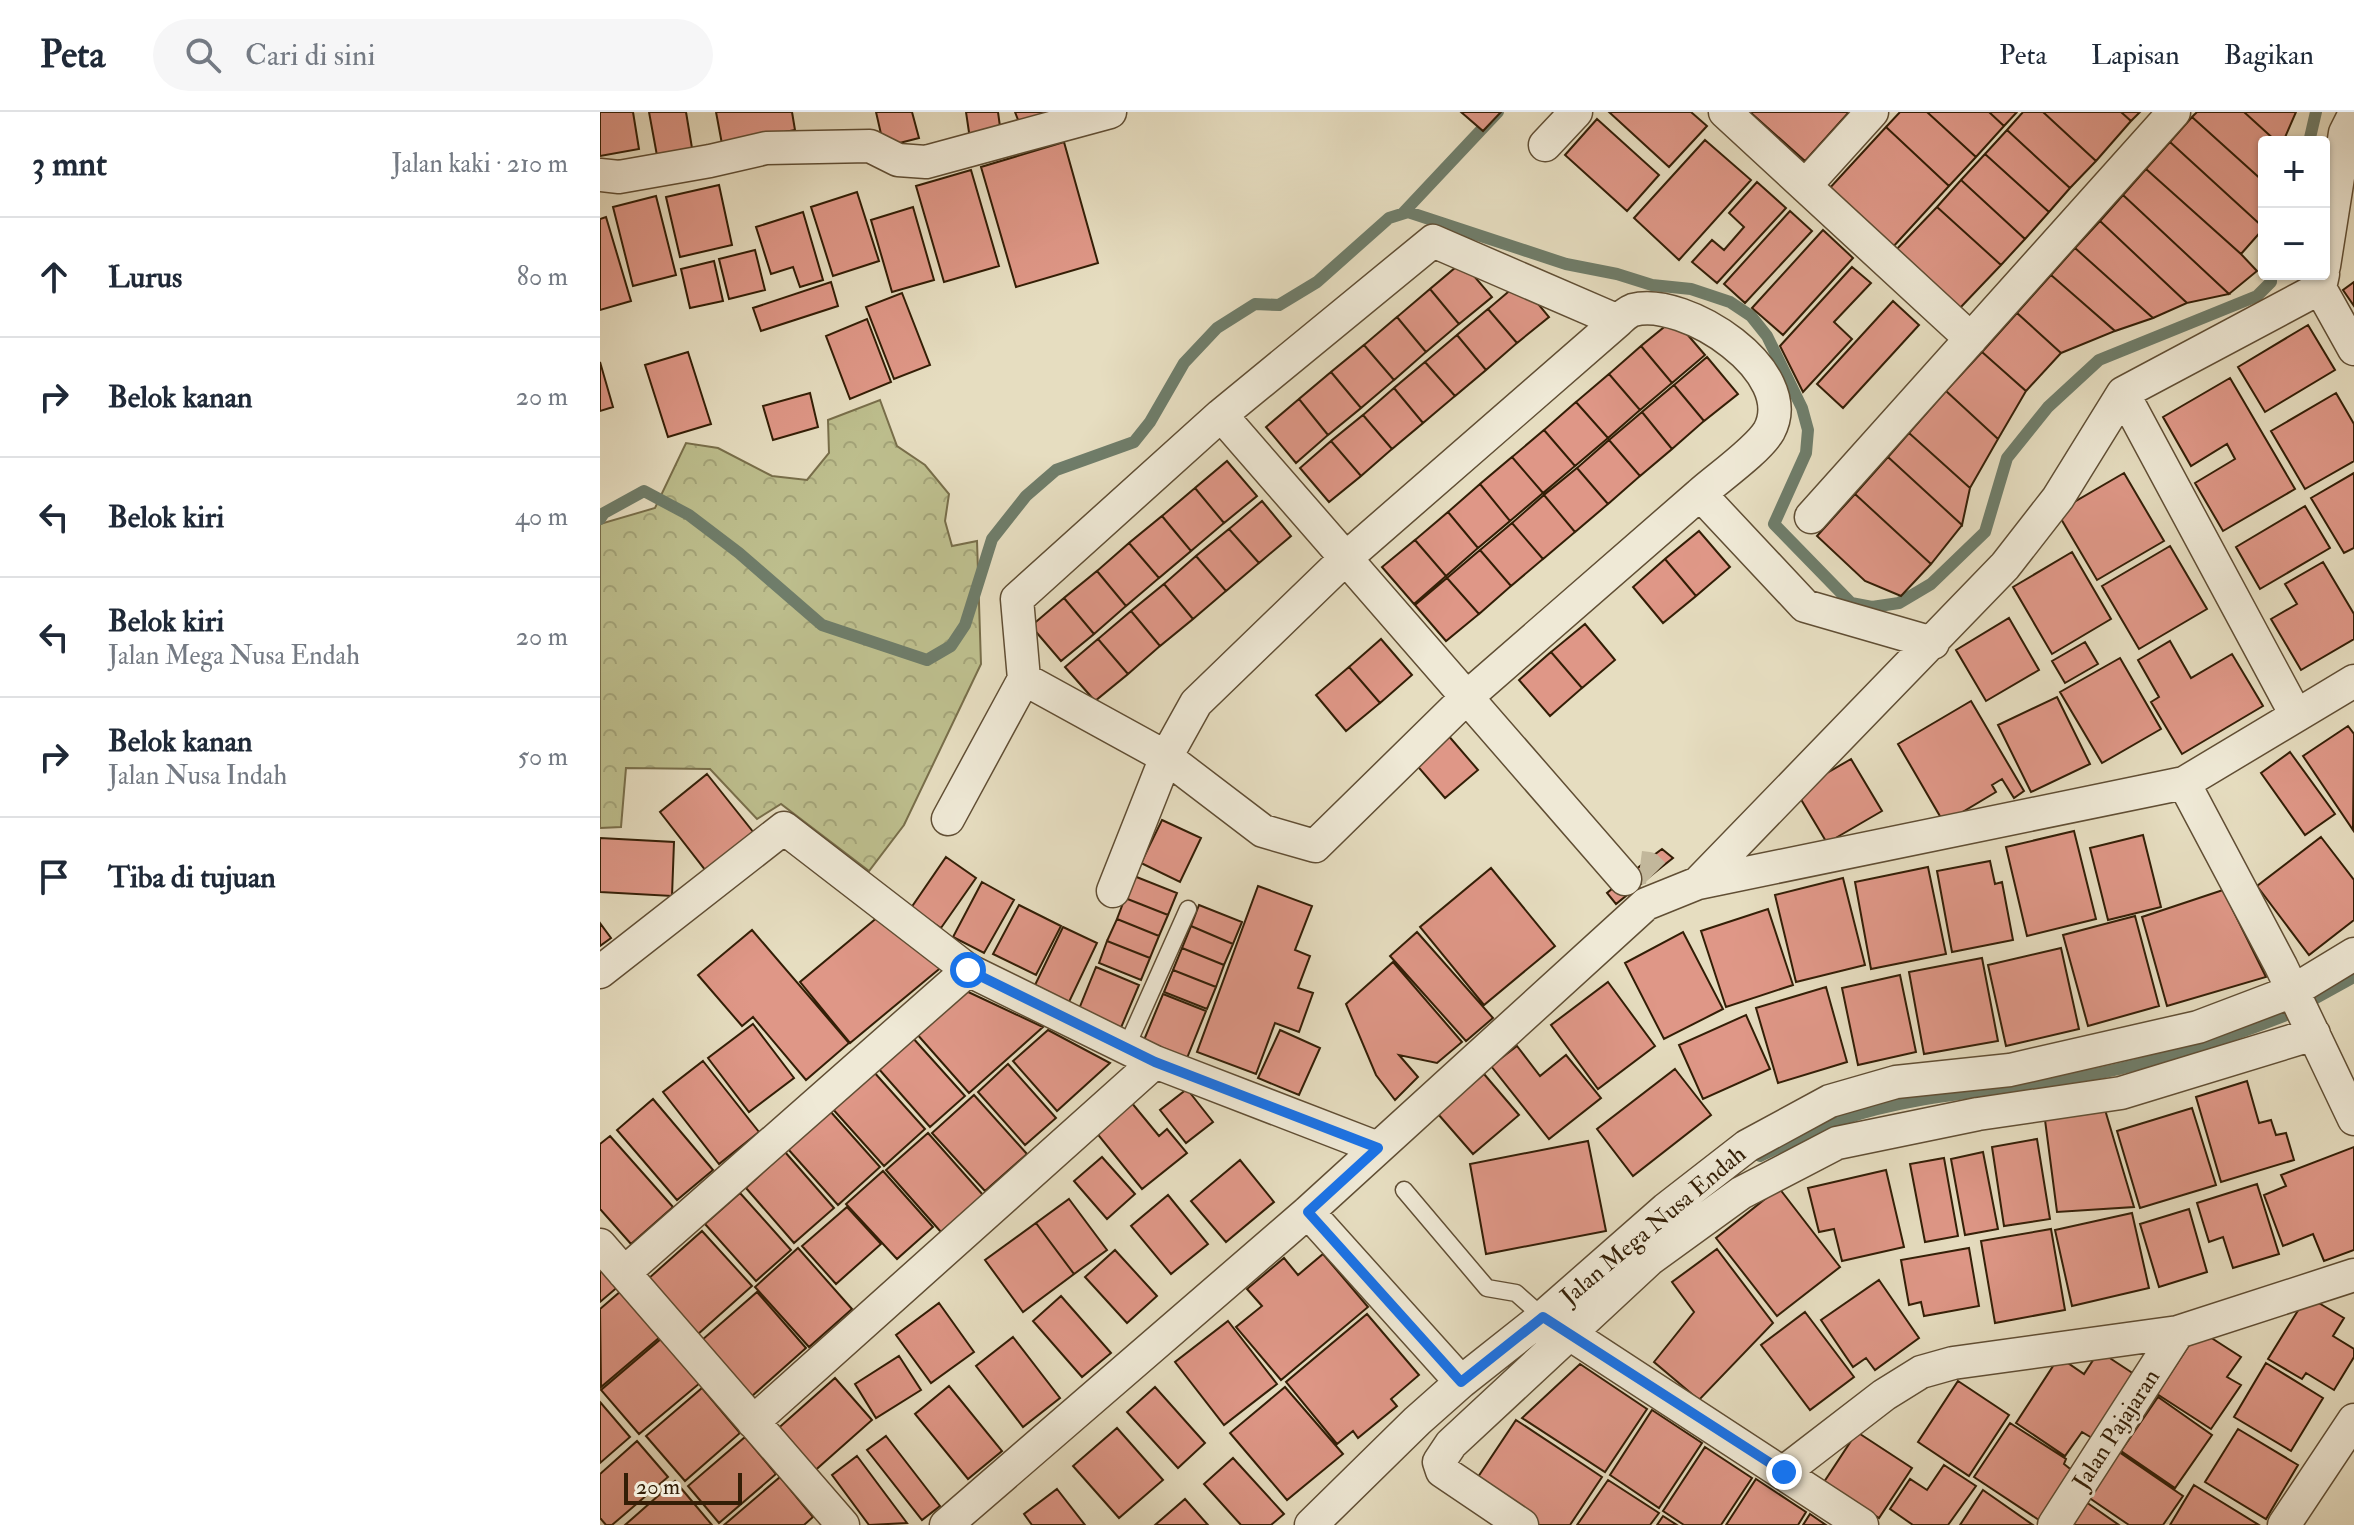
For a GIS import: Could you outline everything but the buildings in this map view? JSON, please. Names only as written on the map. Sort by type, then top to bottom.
[{"type":"street","points":[[600,175],[619,177],[766,148],[870,146],[898,160],[926,162],[1110,112]]},
{"type":"street","points":[[1545,145],[1576,112]]},
{"type":"street","points":[[1725,112],[1971,339]]},
{"type":"street","points":[[1805,186],[1872,112]]},
{"type":"street","points":[[1811,517],[2174,112]]},
{"type":"street","points":[[2330,226],[2345,133],[2354,115]]},
{"type":"street","points":[[948,819],[1024,679],[1017,599],[1221,415],[1433,241],[1618,321]]},
{"type":"street","points":[[946,1525],[1378,1148],[1647,882],[1933,643],[2005,566],[2058,498],[2123,393],[2315,280]]},
{"type":"street","points":[[2324,280],[2354,349]]},
{"type":"street","points":[[1024,679],[1166,757],[1263,831],[1315,846],[1467,697],[1769,431],[1775,409],[1766,383],[1752,361],[1728,338],[1686,317],[1657,309],[1631,310],[1346,558],[1196,703],[1166,757],[1113,891]]},
{"type":"street","points":[[2123,393],[2296,715]]},
{"type":"street","points":[[1221,415],[1467,697],[1647,882]]},
{"type":"street","points":[[1700,494],[1805,606],[1933,643]]},
{"type":"street","points":[[1647,882],[2184,783],[2354,681]]},
{"type":"street","points":[[2184,783],[2293,991],[2354,1119]]},
{"type":"street","points":[[600,972],[784,828],[968,970],[1140,1055],[1378,1148]]},
{"type":"street","name":"Jalan Mega Nusa Endah","points":[[1311,1525],[1461,1382],[1543,1317],[1666,1209],[1747,1146],[1830,1101],[1896,1082],[2010,1070],[2198,1027],[2293,991],[2354,954]]},
{"type":"street","points":[[624,1273],[968,970]]},
{"type":"street","points":[[1522,1525],[1442,1471],[1439,1462],[1451,1444],[1650,1259],[1741,1193],[1837,1143],[1978,1114],[2121,1093],[2314,1034]]},
{"type":"street","points":[[753,1422],[1140,1055]]},
{"type":"street","points":[[1308,1212],[1461,1382]]},
{"type":"street","points":[[600,1245],[843,1525]]},
{"type":"street","points":[[1784,1472],[1884,1395],[1921,1372],[1953,1363],[2178,1332],[2354,1275]]},
{"type":"street","points":[[1543,1317],[1862,1525]]},
{"type":"street","name":"Jalan Pajajaran","points":[[2054,1525],[2178,1332]]},
{"type":"street","points":[[2284,1525],[2354,1420]]},
{"type":"lane","points":[[1140,1055],[1188,909]]},
{"type":"lane","points":[[1404,1190],[1487,1288],[1516,1293],[1543,1317]]},
{"type":"green space","points":[[880,400],[897,446],[925,465],[949,494],[945,521],[952,546],[977,541],[981,664],[904,825],[869,871],[781,804],[757,819],[710,769],[626,768],[621,827],[600,828],[600,524],[655,508],[686,443],[718,448],[772,476],[807,480],[829,453],[828,420]]},
{"type":"waterway","points":[[1403,213],[1498,112]]},
{"type":"waterway","points":[[2310,136],[2316,112]]},
{"type":"waterway","points":[[600,519],[604,513],[644,491],[689,515],[739,553],[822,625],[927,660],[951,646],[965,625],[992,539],[1026,496],[1056,470],[1134,442],[1150,422],[1184,363],[1217,328],[1255,304],[1279,305],[1317,282],[1389,218],[1408,212],[1566,264],[1652,285],[1691,289],[1730,302],[1751,316],[1767,336],[1802,408],[1808,430],[1806,453],[1774,524],[1851,603],[1872,607],[1899,603],[1931,584],[1985,532],[2007,458],[2048,407],[2099,360],[2257,296],[2271,280]]},
{"type":"waterway","points":[[2314,999],[2354,977]]},
{"type":"waterway","points":[[1760,1156],[1822,1127],[1871,1111],[1927,1099],[2124,1068],[2205,1045],[2284,1016]]},
{"type":"tunnel","points":[[1640,867],[1648,868],[1654,874]]},
{"type":"route","points":[[968,970],[1155,1062],[1378,1148],[1308,1212],[1461,1382],[1543,1317],[1784,1472]]}]
